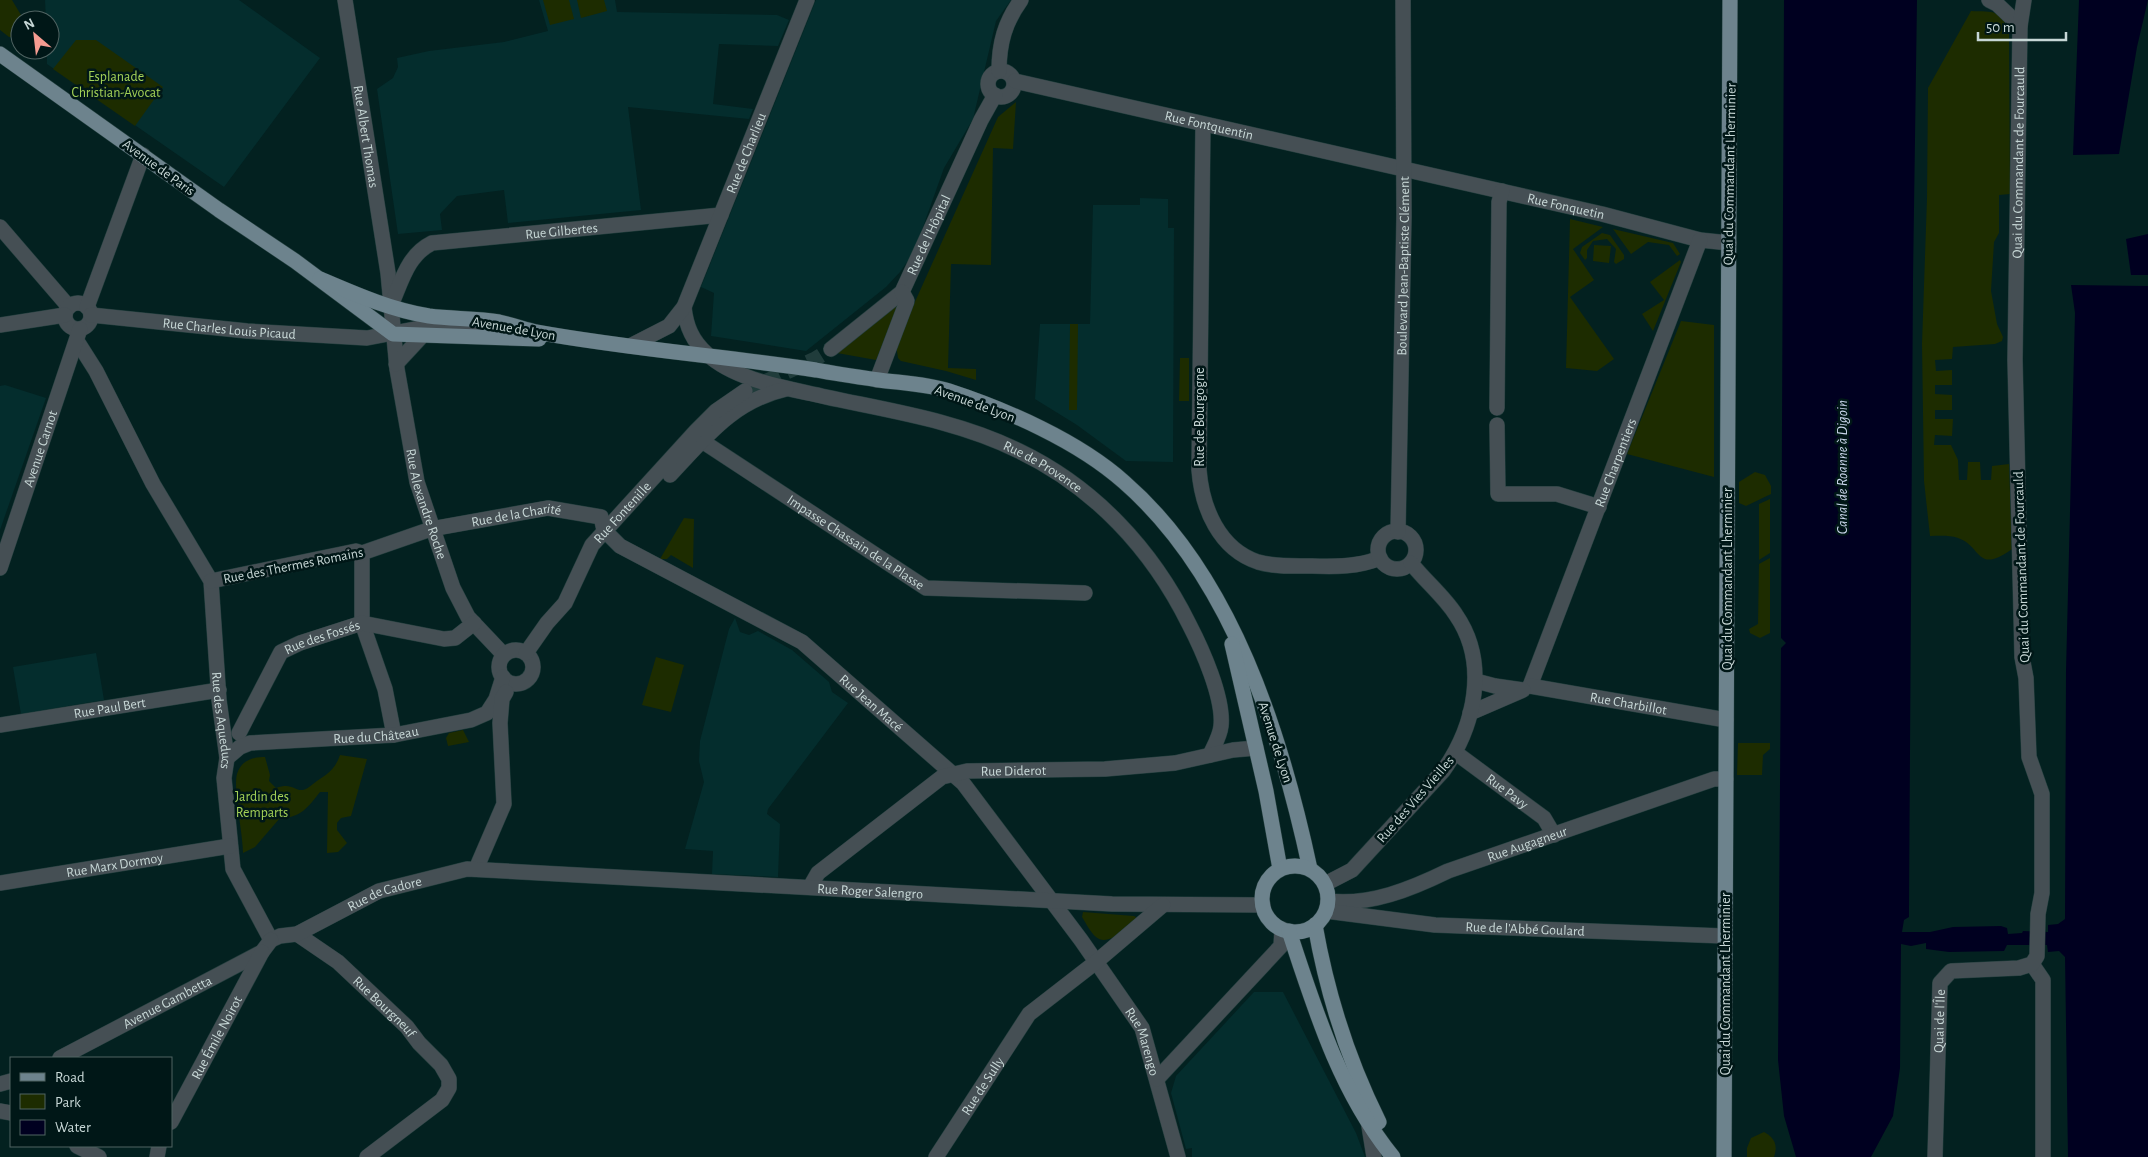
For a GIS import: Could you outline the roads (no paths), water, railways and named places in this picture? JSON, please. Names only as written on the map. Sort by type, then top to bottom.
[{"type":"main road","name":"Quai du Commandant Lherminier","points":[[1724,1150],[1730,0]]},
{"type":"main road","name":"Avenue de Paris","points":[[0,54],[320,279]]},
{"type":"main road","points":[[320,279],[342,298],[393,334]]},
{"type":"main road","name":"Avenue de Lyon","points":[[320,279],[390,306],[426,315],[498,322],[533,331],[609,343],[707,355],[935,388],[969,398],[1065,441],[1125,482],[1176,538],[1201,574],[1250,667],[1263,702],[1297,809],[1310,869]]},
{"type":"main road","name":"Avenue de Lyon","points":[[393,334],[609,343]]},
{"type":"main road","name":"Avenue de Lyon","points":[[1226,620],[1256,748],[1280,869]]},
{"type":"main road","points":[[1286,930],[1307,929],[1315,925],[1327,906],[1325,884],[1310,869],[1300,866],[1280,869],[1266,884],[1263,905],[1266,915],[1286,930],[1325,1037],[1341,1073],[1368,1120],[1393,1157]]},
{"type":"main road","points":[[1315,925],[1323,970],[1355,1068],[1386,1134],[1401,1157]]},
{"type":"street","name":"Rue Albert Thomas","points":[[345,0],[388,272],[390,306]]},
{"type":"street","name":"Rue de Charlieu","points":[[630,346],[664,329],[675,320],[684,307],[807,0]]},
{"type":"street","points":[[999,70],[999,45],[1004,29],[1021,0]]},
{"type":"street","name":"Boulevard Jean-Baptiste Clément","points":[[1398,532],[1400,516],[1403,0]]},
{"type":"street","points":[[1989,0],[1997,4],[2020,26]]},
{"type":"street","name":"Quai du Commandant de Fourcauld","points":[[2024,0],[2020,26],[2015,360],[2022,657],[2026,678],[2029,757],[2042,794],[2042,893],[2038,921],[2037,956],[2032,964]]},
{"type":"street","points":[[999,70],[1011,74],[1014,81],[1011,93],[1003,97],[995,95],[989,88],[989,80],[993,73],[999,70]]},
{"type":"street","name":"Rue Fontquentin","points":[[1014,81],[1403,170]]},
{"type":"street","name":"Rue de l'Hôpital","points":[[831,349],[902,292],[980,120],[995,95]]},
{"type":"street","name":"Rue de Bourgogne","points":[[1203,124],[1198,439],[1200,488],[1205,505],[1212,522],[1228,542],[1240,552],[1257,561],[1295,566],[1339,566],[1368,563],[1380,558]]},
{"type":"street","points":[[79,335],[89,322],[89,311],[143,156]]},
{"type":"street","name":"Rue Fonquetin","points":[[1403,170],[1602,214],[1700,240],[1729,243]]},
{"type":"street","points":[[1497,408],[1499,202],[1502,191]]},
{"type":"street","name":"Rue Gilbertes","points":[[390,306],[410,262],[417,253],[432,243],[721,215]]},
{"type":"street","points":[[0,227],[67,311],[69,326],[79,335],[153,484],[211,581]]},
{"type":"street","name":"Rue Charpentiers","points":[[1526,688],[1698,251],[1700,240]]},
{"type":"street","points":[[877,380],[907,301],[902,292]]},
{"type":"street","points":[[342,298],[373,307],[390,306]]},
{"type":"street","points":[[0,325],[67,311],[76,304],[89,311]]},
{"type":"street","name":"Rue Alexandre Roche","points":[[390,306],[396,364],[409,445],[417,482],[431,529],[453,588],[474,623],[504,655]]},
{"type":"street","points":[[684,307],[688,330],[707,355]]},
{"type":"street","name":"Rue Charles Louis Picaud","points":[[89,311],[248,331],[367,338],[425,327],[533,331]]},
{"type":"street","name":"Avenue Carnot","points":[[0,568],[79,335]]},
{"type":"street","points":[[396,364],[422,336]]},
{"type":"street","name":"Rue de Provence","points":[[707,355],[754,379],[790,389],[954,425],[985,435],[1020,451],[1064,477],[1087,494],[1135,540],[1161,573],[1200,645],[1211,675],[1221,724],[1210,755]]},
{"type":"street","points":[[68,366],[81,364],[96,371]]},
{"type":"street","points":[[637,498],[668,478],[722,421],[750,401],[761,396],[790,389]]},
{"type":"street","name":"Rue Fontenille","points":[[526,653],[546,622],[565,603],[587,553],[603,524],[637,498],[716,411],[745,391]]},
{"type":"street","points":[[1497,425],[1498,494],[1557,494],[1598,507]]},
{"type":"street","name":"Impasse Chassain de la Plasse","points":[[702,441],[926,588],[1085,593]]},
{"type":"street","name":"Rue de la Charité","points":[[431,529],[548,508],[603,524]]},
{"type":"street","name":"Rue Jean Macé","points":[[603,524],[620,546],[802,642],[954,774],[963,783],[1081,940]]},
{"type":"street","name":"Rue des Thermes Romains","points":[[211,581],[356,551],[362,553],[431,529]]},
{"type":"street","points":[[1398,532],[1409,536],[1416,546],[1416,552],[1411,563],[1400,569],[1394,569],[1383,563],[1378,552],[1386,535],[1398,532]]},
{"type":"street","points":[[362,553],[362,623],[389,704],[394,735]]},
{"type":"street","name":"Rue des Vies Vieilles","points":[[1325,884],[1352,870],[1443,771],[1456,753],[1470,713],[1476,681],[1474,653],[1463,624],[1411,563]]},
{"type":"street","name":"Rue des Aqueducs","points":[[211,581],[218,690],[227,758],[224,778],[234,874],[267,946]]},
{"type":"street","name":"Rue des Fossés","points":[[245,738],[282,652],[300,643],[362,623],[444,639],[455,638],[474,623]]},
{"type":"street","points":[[476,869],[504,804],[500,723],[502,700],[507,680],[500,664],[504,655],[517,650],[526,653],[532,661],[531,676],[523,682],[507,680]]},
{"type":"street","points":[[500,723],[487,713],[507,680]]},
{"type":"street","name":"Rue Charbillot","points":[[1476,681],[1495,686],[1526,688],[1726,720]]},
{"type":"street","points":[[1470,713],[1526,688]]},
{"type":"street","name":"Rue Paul Bert","points":[[0,725],[218,690]]},
{"type":"street","name":"Rue du Château","points":[[227,758],[240,747],[245,738],[394,735],[471,720],[487,713]]},
{"type":"street","points":[[221,715],[245,738]]},
{"type":"street","name":"Rue Diderot","points":[[810,887],[818,873],[942,777],[967,771],[1121,768],[1130,765],[1175,764],[1210,755],[1256,748]]},
{"type":"street","name":"Rue Pavy","points":[[1456,753],[1544,818],[1554,835]]},
{"type":"street","name":"Rue Augagneur","points":[[1327,906],[1348,904],[1386,896],[1425,882],[1448,871],[1714,779],[1726,779]]},
{"type":"street","name":"Rue Marx Dormoy","points":[[0,883],[230,846]]},
{"type":"street","name":"Rue Roger Salengro","points":[[476,869],[1051,901],[1163,905],[1263,905]]},
{"type":"street","name":"Rue de Cadore","points":[[267,946],[297,934],[379,891],[432,876],[476,869]]},
{"type":"street","name":"Rue de Sully","points":[[936,1157],[1029,1014],[1096,962],[1163,905]]},
{"type":"street","name":"Rue de l'Abbé Goulard","points":[[1327,906],[1435,925],[1724,936]]},
{"type":"street","points":[[1157,1080],[1282,946],[1286,930]]},
{"type":"street","name":"Rue Bourgneuf","points":[[297,934],[338,962],[407,1027],[449,1079],[447,1094],[434,1108],[367,1157]]},
{"type":"street","name":"Rue Marengo","points":[[1081,940],[1142,1028],[1178,1157]]},
{"type":"street","name":"Avenue Gambetta","points":[[62,1057],[267,946]]},
{"type":"street","name":"Rue Émile Noirot","points":[[172,1120],[267,946]]},
{"type":"street","points":[[2032,964],[2043,980],[2043,1157]]},
{"type":"street","name":"Quai de l'Île","points":[[1935,1157],[1940,982],[1951,970],[2019,968],[2032,964]]},
{"type":"street","points":[[1368,1120],[1374,1157]]},
{"type":"street","points":[[79,1147],[99,1157]]},
{"type":"water","name":"Canal de Roanne à Digoin","points":[[1784,0],[1917,0],[1913,278],[1909,917],[1904,920],[1902,932],[1930,932],[1953,927],[2001,926],[2007,928],[2008,934],[2022,933],[2023,931],[2048,932],[2048,925],[2058,924],[2065,919],[2066,671],[2075,313],[2071,285],[2148,286],[2148,1157],[2068,1157],[2065,957],[2059,951],[2048,952],[2047,945],[2007,945],[2004,951],[1949,952],[1926,949],[1926,943],[1911,946],[1901,944],[1900,1068],[1893,1116],[1871,1157],[1796,1157],[1784,1116],[1778,1060],[1781,648],[1786,643],[1781,638]]},
{"type":"water","points":[[2079,0],[2148,0],[2137,47],[2119,154],[2073,155]]},
{"type":"water","points":[[2148,234],[2148,275],[2131,275],[2126,239]]},
{"type":"tunnel","points":[[745,391],[815,359],[831,349]]},
{"type":"park label","name":"Esplanade Christian-Avocat","points":[[116,84]]},
{"type":"park label","name":"Jardin des Remparts","points":[[262,804]]}]
